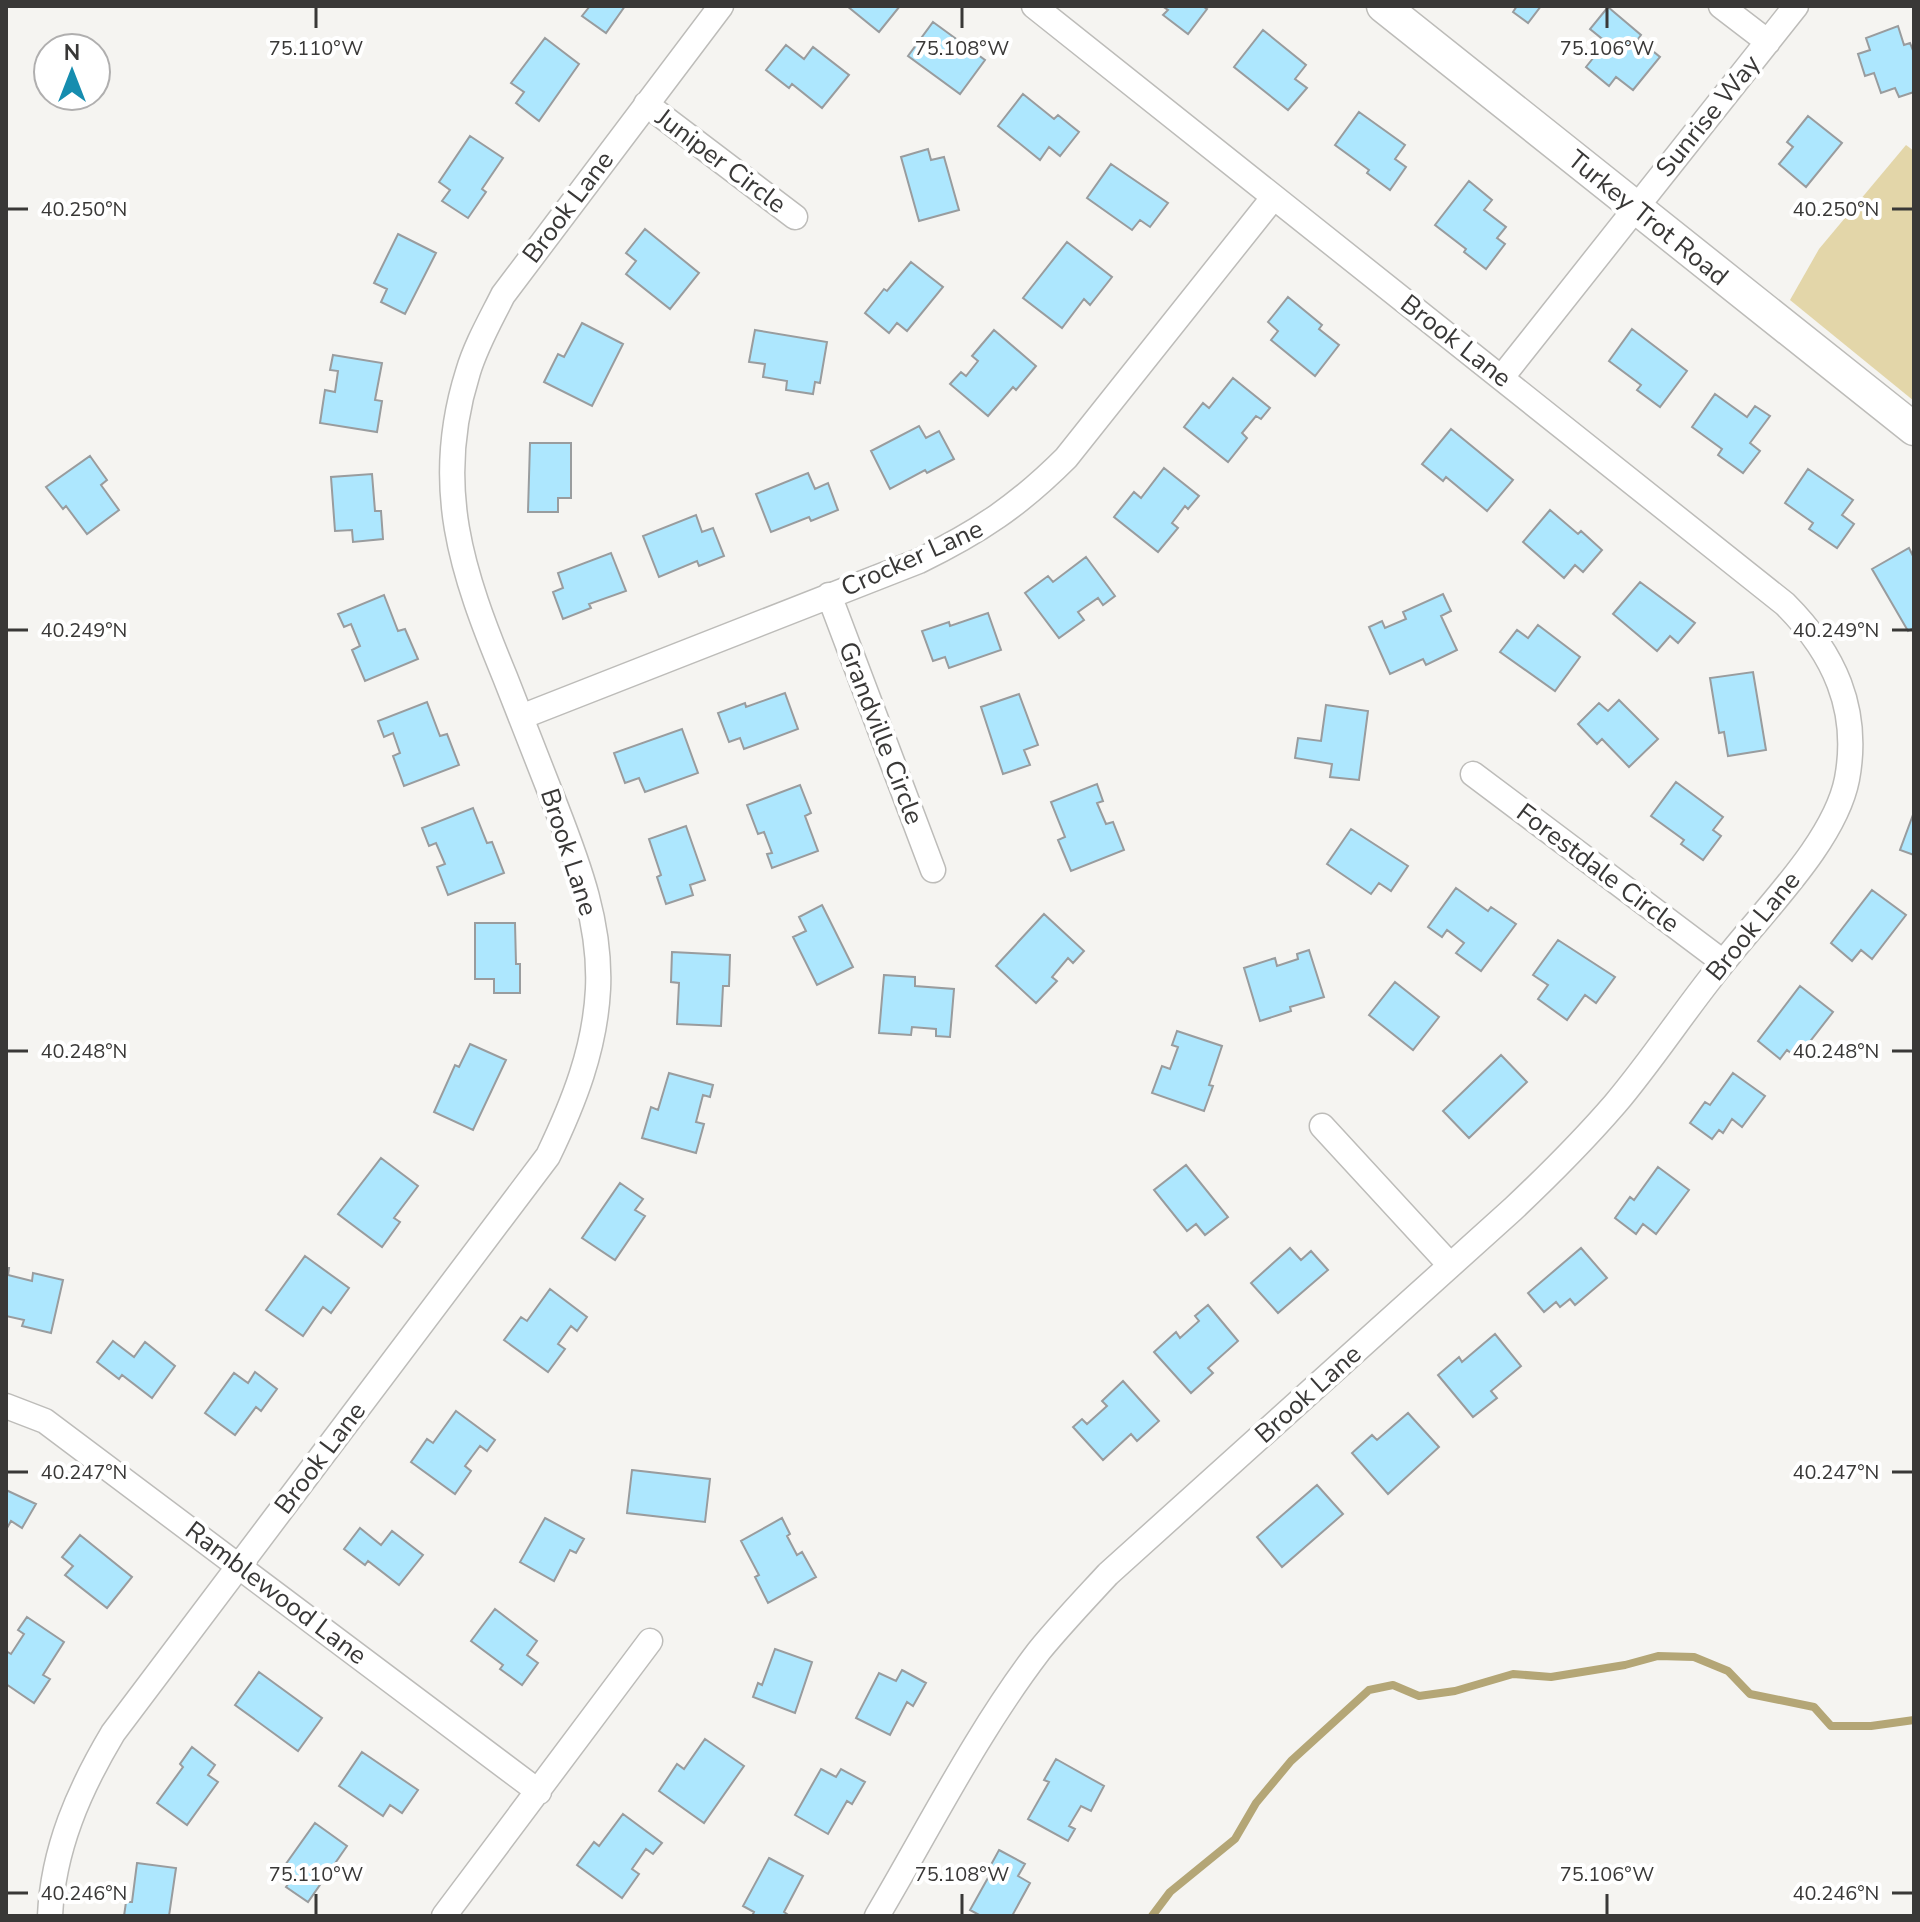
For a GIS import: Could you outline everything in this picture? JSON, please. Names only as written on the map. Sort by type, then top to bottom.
[{"type":"street","name":"Brook Lane","points":[[50,1916],[60,1848],[87,1777],[113,1733],[548,1156],[572,1107],[593,1032],[598,987],[592,915],[577,860],[474,601],[459,548],[452,495],[456,421],[467,374],[480,339],[503,295],[721,6]]},
{"type":"street","name":"Brook Lane","points":[[877,1916],[996,1714],[1039,1652],[1072,1612],[1108,1574],[1567,1157],[1617,1102],[1723,962],[1823,839],[1840,806],[1850,757],[1849,719],[1844,694],[1830,659],[1809,628],[1785,604],[1034,6]]},
{"type":"street","name":"Turkey Trot Road","points":[[1383,6],[1914,429]]},
{"type":"street","points":[[1721,6],[1768,42]]},
{"type":"street","name":"Sunrise Way","points":[[1502,377],[1796,6]]},
{"type":"street","name":"Juniper Circle","points":[[646,104],[795,217]]},
{"type":"street","name":"Crocker Lane","points":[[521,717],[919,561],[970,536],[1038,486],[1066,458],[1273,198]]},
{"type":"street","name":"Grandville Circle","points":[[829,595],[933,870]]},
{"type":"street","name":"Forestdale Circle","points":[[1473,774],[1723,962]]},
{"type":"street","points":[[1322,1126],[1450,1265]]},
{"type":"street","name":"Ramblewood Lane","points":[[6,1406],[45,1421],[539,1792]]},
{"type":"street","points":[[444,1916],[650,1641]]},
{"type":"shaded area","points":[[1906,145],[1914,151],[1914,401],[1790,300],[1819,249]]},
{"type":"building","points":[[590,6],[625,6],[606,33],[582,16]]},
{"type":"building","points":[[847,6],[900,6],[879,32]]},
{"type":"building","points":[[1162,6],[1202,6],[1207,9],[1188,34],[1163,15],[1168,10]]},
{"type":"building","points":[[1517,6],[1541,6],[1528,23],[1513,12]]},
{"type":"building","points":[[1608,7],[1641,35],[1638,39],[1660,57],[1633,90],[1616,77],[1609,86],[1586,67],[1606,42],[1590,29]]},
{"type":"building","points":[[933,22],[985,60],[960,94],[908,56]]},
{"type":"building","points":[[1898,26],[1904,45],[1910,43],[1914,53],[1914,92],[1899,97],[1895,88],[1881,93],[1874,73],[1865,76],[1858,54],[1870,50],[1866,38]]},
{"type":"building","points":[[1263,30],[1306,65],[1295,79],[1307,88],[1288,110],[1234,67]]},
{"type":"building","points":[[545,38],[579,64],[539,121],[516,103],[524,92],[511,83]]},
{"type":"building","points":[[786,45],[804,59],[813,47],[849,75],[822,108],[792,84],[789,88],[766,70]]},
{"type":"building","points":[[1023,94],[1054,119],[1058,115],[1079,132],[1060,156],[1049,147],[1040,160],[998,126]]},
{"type":"building","points":[[1359,112],[1405,145],[1395,159],[1406,167],[1390,190],[1335,145]]},
{"type":"building","points":[[1808,116],[1842,143],[1806,187],[1779,164],[1793,147],[1787,142]]},
{"type":"building","points":[[470,136],[503,158],[482,189],[486,192],[468,218],[442,201],[450,190],[439,182]]},
{"type":"building","points":[[928,149],[931,160],[944,157],[959,210],[919,221],[901,157]]},
{"type":"building","points":[[1111,164],[1168,203],[1150,227],[1140,220],[1132,230],[1087,198]]},
{"type":"building","points":[[1469,181],[1492,200],[1484,210],[1506,227],[1497,238],[1505,244],[1486,269],[1435,225]]},
{"type":"building","points":[[645,229],[699,273],[670,309],[626,274],[636,261],[626,253]]},
{"type":"building","points":[[398,234],[436,253],[405,314],[381,302],[387,289],[374,283]]},
{"type":"building","points":[[1067,242],[1112,277],[1090,305],[1084,299],[1062,328],[1023,298]]},
{"type":"building","points":[[911,262],[943,287],[907,331],[897,323],[889,333],[865,313]]},
{"type":"building","points":[[1288,297],[1322,325],[1319,329],[1339,345],[1315,376],[1271,340],[1278,331],[1268,322]]},
{"type":"building","points":[[582,323],[623,344],[592,406],[544,382],[558,354],[564,357]]},
{"type":"building","points":[[1632,329],[1687,371],[1660,407],[1637,390],[1641,385],[1609,361]]},
{"type":"building","points":[[755,330],[827,342],[820,383],[815,382],[813,394],[786,390],[787,381],[763,377],[765,364],[749,362]]},
{"type":"building","points":[[994,330],[1036,366],[988,416],[950,384],[961,372],[966,376],[978,361],[972,356]]},
{"type":"building","points":[[333,355],[382,363],[375,400],[382,401],[377,432],[320,423],[325,390],[335,392],[338,371],[330,370]]},
{"type":"building","points":[[1233,378],[1270,408],[1261,419],[1256,416],[1242,433],[1247,438],[1228,462],[1184,427],[1203,403],[1209,408]]},
{"type":"building","points":[[1715,394],[1747,417],[1755,406],[1770,416],[1750,443],[1760,451],[1743,473],[1718,455],[1722,449],[1692,427]]},
{"type":"building","points":[[919,426],[926,438],[939,431],[954,459],[890,489],[871,451]]},
{"type":"building","points":[[1451,429],[1513,480],[1487,511],[1446,477],[1443,481],[1422,464]]},
{"type":"building","points":[[530,443],[571,443],[571,498],[558,498],[558,512],[528,512]]},
{"type":"building","points":[[90,456],[107,480],[101,485],[119,510],[87,534],[66,506],[63,509],[46,487]]},
{"type":"building","points":[[1164,468],[1199,496],[1188,509],[1185,506],[1172,523],[1178,528],[1158,552],[1114,517],[1134,492],[1141,498]]},
{"type":"building","points":[[1808,469],[1853,500],[1842,515],[1854,524],[1837,548],[1809,529],[1813,523],[1785,503]]},
{"type":"building","points":[[808,473],[815,489],[828,483],[838,510],[771,532],[756,494]]},
{"type":"building","points":[[372,474],[375,511],[381,511],[383,539],[353,542],[352,530],[335,531],[331,477]]},
{"type":"building","points":[[1550,510],[1602,550],[1583,572],[1575,565],[1564,578],[1523,542]]},
{"type":"building","points":[[696,515],[702,532],[713,528],[724,556],[699,566],[697,561],[659,577],[643,536]]},
{"type":"building","points":[[1909,548],[1914,558],[1914,628],[1908,631],[1872,569]]},
{"type":"building","points":[[611,553],[626,591],[589,604],[591,608],[563,619],[553,592],[563,588],[558,573]]},
{"type":"building","points":[[1086,557],[1115,596],[1103,605],[1098,598],[1078,612],[1084,620],[1059,638],[1025,593],[1048,576],[1053,582]]},
{"type":"building","points":[[1640,582],[1695,623],[1678,643],[1670,636],[1657,651],[1613,614]]},
{"type":"building","points":[[1443,594],[1451,611],[1441,616],[1457,650],[1426,665],[1423,659],[1390,674],[1369,627],[1382,621],[1385,628],[1406,619],[1403,612]]},
{"type":"building","points":[[384,595],[398,631],[405,629],[418,659],[365,681],[352,650],[360,646],[351,624],[344,627],[338,614]]},
{"type":"building","points":[[988,613],[1001,650],[949,668],[945,657],[933,661],[922,631],[949,622],[950,626]]},
{"type":"building","points":[[1538,625],[1580,657],[1555,691],[1500,652],[1517,630],[1528,638]]},
{"type":"building","points":[[1753,672],[1766,750],[1728,756],[1724,732],[1719,733],[1710,678]]},
{"type":"building","points":[[785,693],[798,729],[744,749],[740,738],[729,742],[718,713]]},
{"type":"building","points":[[1019,694],[1038,745],[1024,750],[1030,765],[1003,774],[981,707]]},
{"type":"building","points":[[1619,700],[1658,739],[1629,767],[1602,739],[1597,744],[1578,724],[1599,703],[1608,711]]},
{"type":"building","points":[[427,702],[440,736],[447,734],[459,765],[404,786],[393,756],[400,753],[393,733],[384,737],[378,721]]},
{"type":"building","points":[[1326,705],[1368,711],[1359,780],[1330,777],[1332,764],[1295,758],[1298,738],[1321,741]]},
{"type":"building","points":[[682,729],[698,773],[645,792],[639,778],[625,783],[614,753]]},
{"type":"building","points":[[1676,782],[1723,817],[1713,830],[1721,836],[1703,860],[1681,844],[1684,840],[1651,816]]},
{"type":"building","points":[[1097,784],[1103,801],[1097,803],[1106,824],[1113,822],[1124,850],[1071,871],[1058,840],[1065,837],[1051,802]]},
{"type":"building","points":[[800,785],[811,813],[805,816],[818,851],[772,868],[767,854],[772,853],[764,832],[758,834],[747,805]]},
{"type":"building","points":[[473,808],[487,843],[492,842],[504,873],[448,895],[437,867],[445,864],[436,843],[429,846],[422,828]]},
{"type":"building","points":[[1914,812],[1914,855],[1900,850]]},
{"type":"building","points":[[686,826],[705,880],[690,885],[693,895],[666,904],[657,877],[661,875],[649,839]]},
{"type":"building","points":[[1351,829],[1408,866],[1391,891],[1379,883],[1371,894],[1327,864]]},
{"type":"building","points":[[1456,888],[1488,911],[1491,907],[1516,924],[1481,971],[1456,953],[1464,943],[1447,930],[1442,937],[1428,927]]},
{"type":"building","points":[[1872,890],[1906,915],[1872,959],[1861,950],[1852,961],[1831,943]]},
{"type":"building","points":[[822,905],[853,967],[817,985],[793,937],[806,931],[799,917]]},
{"type":"building","points":[[1044,914],[1084,951],[1073,963],[1068,958],[1052,977],[1057,981],[1036,1003],[996,966]]},
{"type":"building","points":[[475,923],[515,923],[520,993],[494,993],[494,979],[475,979]]},
{"type":"building","points":[[1558,940],[1615,977],[1596,1003],[1585,995],[1567,1020],[1538,999],[1548,985],[1533,975]]},
{"type":"building","points":[[1309,950],[1324,997],[1290,1007],[1291,1011],[1260,1021],[1244,968],[1275,958],[1277,966],[1298,959],[1297,954]]},
{"type":"building","points":[[672,952],[730,955],[729,986],[723,986],[721,1026],[677,1024],[679,983],[671,982]]},
{"type":"building","points":[[884,975],[915,977],[915,986],[954,989],[950,1037],[936,1036],[936,1029],[912,1027],[911,1035],[879,1033]]},
{"type":"building","points":[[1395,982],[1439,1017],[1413,1050],[1369,1015]]},
{"type":"building","points":[[1800,986],[1833,1012],[1797,1058],[1787,1050],[1780,1059],[1758,1041]]},
{"type":"building","points":[[1177,1031],[1222,1046],[1204,1111],[1152,1093],[1162,1066],[1170,1069],[1178,1047],[1172,1045]]},
{"type":"building","points":[[470,1044],[506,1060],[473,1130],[434,1112],[455,1065],[459,1067]]},
{"type":"building","points":[[1501,1055],[1527,1082],[1469,1138],[1443,1111]]},
{"type":"building","points":[[669,1073],[713,1085],[710,1097],[703,1095],[696,1122],[704,1124],[696,1153],[642,1138],[651,1107],[658,1110]]},
{"type":"building","points":[[1733,1073],[1765,1096],[1742,1127],[1732,1119],[1723,1133],[1719,1130],[1712,1139],[1690,1123],[1705,1102],[1710,1105]]},
{"type":"building","points":[[381,1158],[418,1186],[394,1218],[400,1222],[382,1247],[338,1214]]},
{"type":"building","points":[[1186,1165],[1228,1217],[1205,1235],[1196,1224],[1187,1231],[1154,1190]]},
{"type":"building","points":[[1658,1167],[1689,1190],[1656,1234],[1643,1224],[1636,1234],[1615,1218],[1630,1197],[1634,1200]]},
{"type":"building","points":[[620,1183],[643,1199],[635,1210],[645,1216],[615,1260],[582,1238]]},
{"type":"building","points":[[1290,1248],[1301,1260],[1311,1251],[1328,1270],[1278,1313],[1251,1283]]},
{"type":"building","points":[[1581,1248],[1607,1278],[1575,1305],[1570,1299],[1560,1307],[1556,1302],[1544,1312],[1528,1293]]},
{"type":"building","points":[[305,1256],[349,1288],[331,1313],[323,1307],[303,1336],[266,1310]]},
{"type":"building","points":[[6,1268],[9,1268],[8,1275],[32,1281],[33,1273],[63,1280],[51,1333],[22,1326],[24,1320],[6,1316]]},
{"type":"building","points":[[550,1289],[587,1317],[577,1331],[571,1326],[558,1344],[565,1349],[548,1372],[504,1340],[521,1317],[527,1321]]},
{"type":"building","points":[[1208,1305],[1238,1341],[1208,1368],[1213,1373],[1191,1393],[1154,1352],[1176,1332],[1180,1338],[1199,1321],[1195,1316]]},
{"type":"building","points":[[1495,1334],[1521,1366],[1491,1391],[1497,1398],[1473,1417],[1438,1375],[1459,1357],[1462,1362]]},
{"type":"building","points":[[113,1341],[134,1357],[145,1342],[175,1366],[152,1398],[122,1375],[119,1379],[97,1362]]},
{"type":"building","points":[[255,1372],[277,1389],[261,1411],[256,1407],[235,1435],[205,1413],[234,1373],[248,1383]]},
{"type":"building","points":[[1123,1381],[1159,1421],[1137,1441],[1131,1434],[1103,1460],[1073,1427],[1082,1419],[1087,1424],[1107,1406],[1102,1401]]},
{"type":"building","points":[[456,1411],[495,1440],[487,1451],[480,1446],[465,1466],[471,1471],[455,1494],[411,1462],[427,1439],[433,1443]]},
{"type":"building","points":[[1408,1413],[1439,1447],[1388,1494],[1352,1453],[1372,1435],[1377,1440]]},
{"type":"building","points":[[632,1470],[710,1479],[705,1522],[627,1513]]},
{"type":"building","points":[[1317,1485],[1343,1514],[1282,1567],[1257,1537]]},
{"type":"building","points":[[6,1490],[36,1504],[22,1528],[11,1521],[6,1530]]},
{"type":"building","points":[[545,1518],[584,1539],[576,1553],[570,1550],[554,1581],[520,1562]]},
{"type":"building","points":[[782,1518],[797,1555],[802,1552],[816,1577],[768,1603],[755,1577],[759,1575],[741,1541]]},
{"type":"building","points":[[360,1528],[381,1545],[392,1531],[423,1555],[399,1585],[368,1561],[365,1565],[344,1549]]},
{"type":"building","points":[[80,1535],[132,1577],[107,1608],[65,1575],[73,1566],[62,1557]]},
{"type":"building","points":[[495,1609],[537,1641],[527,1655],[538,1663],[522,1685],[500,1669],[503,1665],[471,1641]]},
{"type":"building","points":[[27,1617],[64,1642],[43,1675],[50,1679],[34,1703],[6,1684],[6,1651],[11,1654],[24,1634],[18,1630]]},
{"type":"building","points":[[775,1649],[812,1662],[795,1713],[753,1697],[758,1683],[762,1685]]},
{"type":"building","points":[[902,1670],[926,1683],[913,1706],[907,1702],[890,1735],[856,1718],[879,1673],[896,1681]]},
{"type":"building","points":[[259,1672],[322,1718],[298,1751],[235,1705]]},
{"type":"building","points":[[705,1739],[744,1766],[704,1823],[659,1791],[677,1764],[684,1769]]},
{"type":"building","points":[[192,1747],[215,1765],[208,1775],[218,1782],[187,1825],[157,1803],[183,1767],[180,1764]]},
{"type":"building","points":[[362,1752],[418,1790],[402,1813],[390,1805],[383,1816],[339,1786]]},
{"type":"building","points":[[1056,1759],[1104,1786],[1091,1811],[1081,1806],[1069,1826],[1075,1829],[1068,1841],[1028,1819],[1049,1782],[1044,1780]]},
{"type":"building","points":[[821,1769],[836,1777],[841,1769],[865,1782],[852,1804],[847,1801],[828,1834],[795,1815]]},
{"type":"building","points":[[623,1814],[662,1843],[653,1854],[646,1849],[632,1869],[639,1874],[622,1898],[577,1865],[594,1842],[599,1846]]},
{"type":"building","points":[[315,1823],[347,1846],[308,1902],[286,1887],[294,1876],[283,1868]]},
{"type":"building","points":[[999,1850],[1025,1864],[1018,1876],[1030,1883],[1012,1916],[981,1916],[970,1910]]},
{"type":"building","points":[[769,1858],[803,1876],[784,1912],[786,1916],[752,1916],[754,1912],[743,1906]]},
{"type":"building","points":[[137,1863],[176,1868],[169,1916],[124,1916],[126,1902],[132,1902]]},
{"type":"waterway","points":[[1152,1916],[1170,1892],[1235,1839],[1256,1803],[1291,1761],[1369,1690],[1393,1685],[1419,1696],[1455,1691],[1513,1674],[1551,1677],[1625,1665],[1658,1656],[1694,1657],[1728,1671],[1750,1694],[1814,1707],[1831,1726],[1871,1726],[1914,1720]]}]
